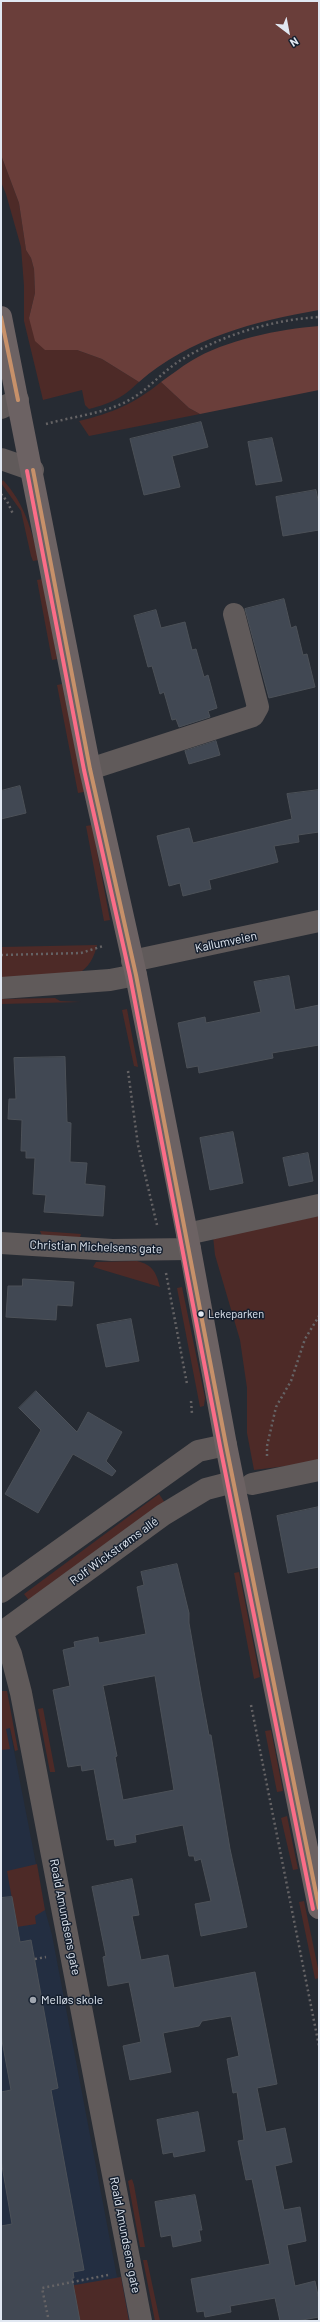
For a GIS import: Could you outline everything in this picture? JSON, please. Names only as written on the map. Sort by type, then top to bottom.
[{"type":"main road","points":[[1,317],[10,404],[24,430],[33,470],[90,769],[134,968],[189,1241],[226,1445],[252,1482],[313,1846],[319,1908]]},
{"type":"street","points":[[1,459],[33,470]]},
{"type":"street","points":[[90,769],[253,716],[258,707],[234,614]]},
{"type":"street","name":"Kallumveien","points":[[1,988],[110,980],[134,968],[319,921]]},
{"type":"street","name":"Christian Michelsens gate","points":[[1,1243],[112,1250],[162,1250],[189,1241],[319,1205]]},
{"type":"street","points":[[1,1592],[198,1451],[226,1445]]},
{"type":"street","name":"Rolf Wickstrøms allé","points":[[1,1633],[163,1515],[206,1489],[319,1470]]},
{"type":"street","name":"Roald Amundsens gate","points":[[1,1633],[11,1654],[22,1699],[141,2321]]},
{"type":"path","points":[[24,430],[116,406],[132,399],[181,360],[238,333],[319,317]]},
{"type":"path","points":[[1,494],[7,501],[15,520]]},
{"type":"path","points":[[102,939],[110,980]]},
{"type":"path","points":[[1,955],[81,953],[103,946]]},
{"type":"path","points":[[127,1069],[138,1145],[162,1250],[189,1391]]},
{"type":"path","points":[[252,1482],[267,1446],[276,1407],[291,1380],[305,1339],[319,1316]]},
{"type":"path","points":[[190,1399],[192,1414]]},
{"type":"path","points":[[251,1704],[319,2046]]},
{"type":"path","points":[[35,1959],[44,1957]]},
{"type":"path","points":[[48,2317],[42,2288],[96,2277]]},
{"type":"shaded area","points":[[1,1],[319,1],[319,310],[295,314],[247,326],[201,343],[158,367],[139,382],[102,359],[77,350],[45,350],[35,341],[29,318],[35,293],[34,269],[31,258],[26,250],[19,203],[1,155]]},
{"type":"shaded area","points":[[1,155],[19,203],[26,250],[31,258],[34,269],[35,293],[29,318],[45,350],[77,350],[102,359],[139,382],[122,396],[110,402],[89,409],[85,405],[82,390],[43,400],[24,321],[24,286],[21,247],[6,194],[1,182]]},
{"type":"shaded area","points":[[319,326],[319,390],[200,414],[189,408],[161,382],[191,361],[236,341],[270,333]]},
{"type":"shaded area","points":[[161,382],[189,408],[200,414],[89,436],[79,421],[102,415],[122,407],[151,390]]},
{"type":"shaded area","points":[[3,480],[11,489],[22,508],[30,527],[39,560],[33,561],[21,511],[1,483]]},
{"type":"shaded area","points":[[43,579],[57,659],[52,660],[37,580]]},
{"type":"shaded area","points":[[62,684],[84,792],[78,793],[57,685]]},
{"type":"shaded area","points":[[92,825],[110,920],[104,921],[86,826]]},
{"type":"shaded area","points":[[97,945],[90,962],[78,974],[1,978],[1,947]]},
{"type":"shaded area","points":[[55,998],[60,1001],[81,1002],[1,1004],[1,999]]},
{"type":"shaded area","points":[[127,1009],[138,1067],[134,1066],[122,1010]]},
{"type":"shaded area","points":[[319,1216],[319,1462],[254,1470],[247,1433],[247,1388],[240,1340],[215,1255],[213,1236]]},
{"type":"shaded area","points":[[40,1231],[81,1234],[80,1238],[42,1236]]},
{"type":"shaded area","points":[[137,1261],[147,1265],[153,1270],[160,1287],[93,1267],[96,1262]]},
{"type":"shaded area","points":[[182,1287],[205,1398],[204,1406],[200,1407],[177,1288]]},
{"type":"shaded area","points":[[159,1494],[165,1503],[31,1603],[24,1594]]},
{"type":"shaded area","points":[[239,1572],[260,1677],[254,1679],[234,1573]]},
{"type":"shaded area","name":"Melløs skole","points":[[1,1684],[45,1910],[52,1935],[117,2277],[121,2277],[130,2321],[1,2321]]},
{"type":"shaded area","points":[[1,1684],[2,1691],[7,1691],[18,1750],[15,1751],[10,1728],[6,1729],[10,1749],[1,1750]]},
{"type":"shaded area","points":[[43,1708],[55,1772],[50,1772],[38,1709]]},
{"type":"shaded area","points":[[271,1730],[283,1791],[277,1792],[265,1731]]},
{"type":"shaded area","points":[[287,1816],[298,1869],[293,1870],[281,1818]]},
{"type":"shaded area","points":[[37,1864],[45,1910],[35,1916],[36,1924],[17,1927],[7,1871]]},
{"type":"shaded area","points":[[304,1901],[319,1973],[319,1978],[315,1979],[299,1902]]},
{"type":"shaded area","points":[[132,2179],[145,2247],[140,2247],[128,2181]]},
{"type":"shaded area","points":[[143,2260],[147,2260],[160,2321],[155,2321]]},
{"type":"shaded area","points":[[121,2277],[129,2321],[80,2321],[46,2290]]},
{"type":"building","points":[[201,422],[208,447],[172,456],[180,487],[144,495],[130,439]]},
{"type":"building","points":[[272,438],[282,481],[256,485],[248,442]]},
{"type":"building","points":[[316,490],[319,505],[319,530],[283,536],[276,497]]},
{"type":"building","points":[[284,599],[291,628],[296,626],[303,655],[307,654],[315,687],[269,698],[245,609]]},
{"type":"building","points":[[156,610],[161,628],[185,622],[192,650],[196,649],[204,677],[208,675],[217,708],[208,711],[210,717],[179,727],[176,719],[172,720],[164,692],[160,694],[152,666],[148,667],[134,616]]},
{"type":"building","points":[[216,741],[220,755],[189,764],[185,751]]},
{"type":"building","points":[[20,786],[26,813],[1,819],[1,791]]},
{"type":"building","points":[[319,790],[319,832],[298,835],[299,842],[274,846],[278,862],[209,880],[211,889],[183,896],[180,883],[169,886],[157,836],[189,828],[193,843],[292,819],[287,794]]},
{"type":"building","points":[[289,976],[295,1010],[319,1005],[319,1045],[272,1053],[273,1058],[199,1073],[198,1066],[187,1068],[178,1023],[205,1017],[206,1023],[261,1012],[254,982]]},
{"type":"building","points":[[65,1057],[67,1122],[71,1123],[70,1162],[87,1163],[85,1184],[105,1186],[103,1216],[44,1212],[46,1195],[33,1194],[35,1158],[26,1158],[26,1151],[21,1151],[22,1120],[8,1119],[9,1099],[16,1099],[14,1058]]},
{"type":"building","points":[[233,1132],[243,1183],[210,1190],[200,1138]]},
{"type":"building","points":[[308,1153],[313,1181],[289,1186],[283,1158]]},
{"type":"building","points":[[23,1279],[74,1282],[72,1306],[57,1305],[56,1320],[6,1317],[8,1286],[22,1286]]},
{"type":"building","points":[[131,1319],[139,1361],[106,1367],[97,1325]]},
{"type":"building","points":[[36,1391],[77,1432],[88,1412],[122,1432],[106,1461],[116,1471],[112,1476],[73,1454],[38,1513],[5,1494],[41,1430],[19,1408]]},
{"type":"building","points":[[319,1507],[319,1567],[288,1573],[277,1516]]},
{"type":"building","points":[[177,1564],[189,1613],[189,1623],[209,1735],[211,1735],[230,1849],[247,1927],[201,1936],[195,1904],[211,1901],[201,1859],[195,1861],[194,1856],[189,1856],[183,1825],[135,1835],[136,1842],[115,1846],[114,1839],[107,1840],[94,1769],[82,1771],[81,1765],[68,1767],[53,1690],[70,1686],[63,1650],[75,1647],[74,1642],[98,1637],[99,1643],[146,1634],[137,1587],[144,1585],[141,1572]],"holes":[[[155,1676],[174,1790],[123,1800],[115,1757],[117,1756],[103,1686]]]},
{"type":"building","points":[[132,1879],[139,1915],[132,1916],[141,1960],[168,1955],[174,1988],[255,1972],[277,2084],[257,2088],[266,2132],[285,2128],[292,2162],[275,2166],[284,2210],[300,2207],[306,2241],[287,2245],[295,2286],[315,2281],[319,2300],[319,2317],[297,2321],[280,2321],[275,2298],[230,2306],[231,2312],[205,2317],[204,2311],[197,2312],[191,2279],[270,2264],[252,2179],[246,2180],[238,2141],[244,2140],[237,2092],[233,2093],[227,2059],[239,2056],[231,2016],[202,2021],[199,2026],[163,2033],[171,2072],[130,2080],[123,2046],[141,2042],[129,1982],[108,1986],[103,1957],[106,1956],[92,1887]]},
{"type":"building","points":[[12,1897],[20,1942],[31,1940],[58,2088],[51,2090],[84,2270],[73,2272],[74,2278],[72,2278],[80,2321],[1,2321],[1,2226],[12,2224],[1,2160],[1,2092],[11,2090],[1,2035],[1,1898]]},
{"type":"building","points":[[198,2112],[205,2151],[174,2157],[173,2152],[163,2154],[157,2120]]},
{"type":"building","points":[[195,2195],[202,2230],[199,2230],[201,2241],[173,2247],[171,2235],[161,2237],[155,2202]]},
{"type":"transit line","points":[[1,317],[18,400]]},
{"type":"transit line","points":[[33,470],[90,769],[136,975],[226,1445],[319,1908]]},
{"type":"transit line","points":[[27,471],[84,770],[130,976],[220,1446],[313,1909]]},
{"type":"place","name":"Lekeparken","points":[[201,1314]]},
{"type":"place","name":"Melløs skole","points":[[33,2000]]}]
